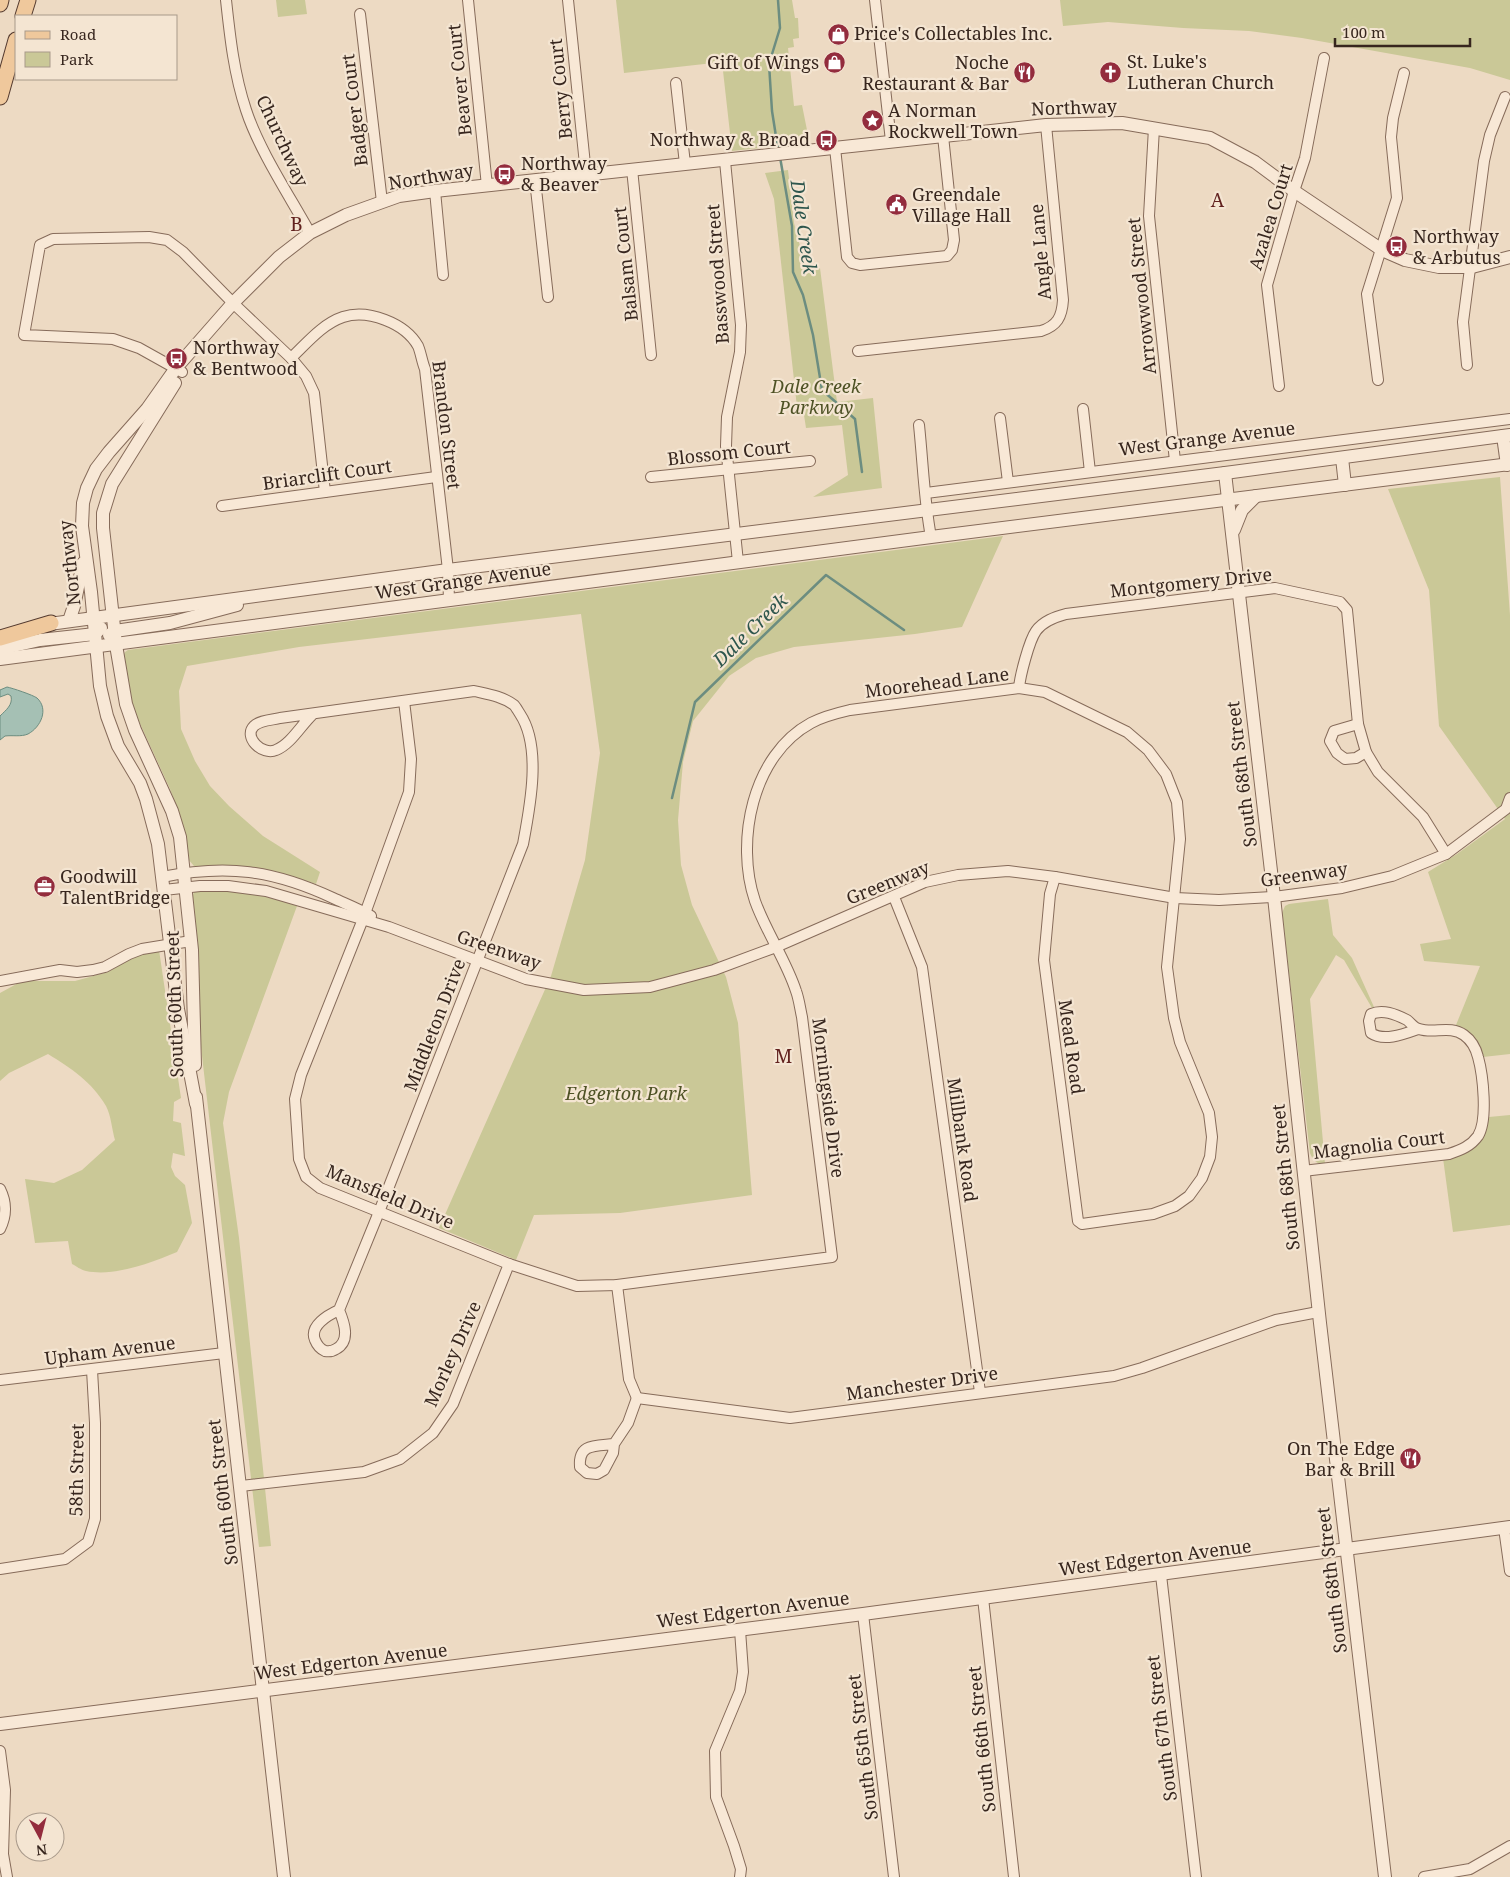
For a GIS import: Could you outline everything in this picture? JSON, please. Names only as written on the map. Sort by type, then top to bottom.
[{"type":"main road","points":[[0,4],[1,0]]},
{"type":"main road","points":[[23,15],[28,0]]},
{"type":"main road","points":[[0,97],[15,44]]},
{"type":"main road","points":[[0,638],[51,623]]},
{"type":"street","name":"Churchway","points":[[226,0],[232,60],[246,111],[266,153],[310,233]]},
{"type":"street","name":"Beaver Court","points":[[468,0],[487,186]]},
{"type":"street","name":"Berry Court","points":[[568,0],[586,174]]},
{"type":"street","points":[[875,0],[891,141]]},
{"type":"street","name":"Badger Court","points":[[360,14],[382,202]]},
{"type":"street","name":"Azalea Court","points":[[1279,386],[1267,285],[1305,158],[1324,58]]},
{"type":"street","points":[[1378,380],[1367,294],[1397,198],[1390,137],[1404,73]]},
{"type":"street","points":[[676,83],[684,164]]},
{"type":"street","points":[[1467,365],[1463,322],[1472,267],[1484,161],[1490,135],[1504,97]]},
{"type":"street","name":"Northway","points":[[93,618],[84,548],[82,503],[96,469],[232,303],[279,257],[310,233],[346,215],[400,196],[891,141],[1046,125],[1104,122],[1154,128],[1210,138],[1255,162],[1294,191],[1382,250],[1405,260],[1439,267],[1472,267],[1510,257]]},
{"type":"street","name":"Angle Lane","points":[[858,351],[1041,331],[1051,328],[1057,322],[1063,311],[1063,300],[1046,125]]},
{"type":"street","name":"Arrowwood Street","points":[[1154,128],[1149,216],[1175,460]]},
{"type":"street","points":[[835,148],[847,257],[852,263],[860,265],[947,256],[952,250],[954,240],[943,136]]},
{"type":"street","name":"Basswood Street","points":[[725,161],[741,325],[740,352],[727,418],[726,446],[738,562]]},
{"type":"street","name":"Balsam Court","points":[[632,169],[651,355]]},
{"type":"street","points":[[535,180],[548,297]]},
{"type":"street","points":[[434,191],[443,275]]},
{"type":"street","points":[[179,370],[139,348],[113,340],[24,335],[40,245],[53,239],[150,237],[167,240],[183,252],[232,303],[291,358],[306,376],[314,393],[325,492]]},
{"type":"street","name":"Brandon Street","points":[[291,358],[322,328],[343,317],[363,316],[384,320],[404,330],[418,346],[424,369],[448,570],[449,600]]},
{"type":"street","name":"Northway","points":[[113,615],[103,528],[103,513],[106,499],[112,484],[179,370]]},
{"type":"street","points":[[1083,409],[1090,472]]},
{"type":"street","points":[[1000,418],[1008,482]]},
{"type":"street","name":"West Grange Avenue","points":[[926,493],[1510,418]]},
{"type":"street","points":[[920,426],[926,509],[931,536]]},
{"type":"street","points":[[1506,436],[1508,464]]},
{"type":"street","name":"West Grange Avenue","points":[[0,630],[734,533],[1225,473],[1506,436]]},
{"type":"street","points":[[1340,440],[1345,485]]},
{"type":"street","name":"Blossom Court","points":[[651,477],[810,461]]},
{"type":"street","name":"West Grange Avenue","points":[[0,659],[96,648],[931,536],[1508,464]]},
{"type":"street","name":"South 68th Street","points":[[1225,473],[1274,897],[1318,1312],[1385,1877]]},
{"type":"street","name":"Briarclift Court","points":[[222,506],[436,477]]},
{"type":"street","points":[[1233,535],[1242,510],[1256,496]]},
{"type":"street","points":[[69,621],[82,574],[84,548]]},
{"type":"street","name":"Montgomery Drive","points":[[1019,688],[1021,672],[1035,632],[1051,619],[1066,614],[1275,588],[1340,602],[1346,610],[1358,724],[1366,752],[1378,772],[1423,817],[1446,854]]},
{"type":"street","points":[[96,648],[115,631],[170,623],[280,592]]},
{"type":"street","points":[[0,649],[40,640],[94,634],[113,615]]},
{"type":"street","name":"South 60th Street","points":[[113,615],[126,704],[135,730],[172,810],[180,837],[191,941],[196,1104]]},
{"type":"street","name":"South 60th Street","points":[[93,618],[100,686],[106,716],[118,746],[140,783],[158,844],[178,1009],[196,1104],[241,1486],[284,1877]]},
{"type":"street","name":"Moorehead Lane","points":[[776,947],[756,902],[750,880],[746,849],[754,796],[777,754],[792,736],[810,723],[830,714],[1019,688],[1045,692],[1127,732],[1148,750],[1166,774],[1177,802],[1180,839],[1167,967],[1174,1018],[1180,1042],[1209,1113],[1212,1137],[1210,1157],[1202,1178],[1189,1196],[1175,1206],[1153,1214],[1082,1224],[1078,1221]]},
{"type":"street","name":"Middleton Drive","points":[[339,1310],[523,844],[531,800],[532,748],[527,724],[515,705],[497,696],[474,691],[404,701]]},
{"type":"street","points":[[312,714],[290,739],[276,750],[261,750],[252,738],[252,730],[260,722],[312,714],[404,701]]},
{"type":"street","name":"Mansfield Drive","points":[[404,701],[411,760],[410,792],[364,916],[301,1075],[295,1099],[299,1159],[306,1177],[320,1188],[379,1212],[509,1264],[577,1286],[617,1285],[832,1257]]},
{"type":"street","points":[[1358,724],[1334,731],[1330,741],[1337,754],[1345,759],[1356,758],[1366,752]]},
{"type":"street","name":"Greenway","points":[[162,876],[184,872],[226,870],[272,875],[304,885],[389,927],[526,979],[584,990],[650,986],[714,970],[776,947],[925,882],[958,876],[1008,871],[1056,877],[1175,898],[1220,900],[1274,897],[1342,888],[1392,876],[1446,854],[1506,809],[1510,798]]},
{"type":"street","name":"Mead Road","points":[[1056,877],[1050,894],[1044,960],[1078,1221]]},
{"type":"street","name":"Greenway","points":[[164,890],[186,887],[248,888],[364,916]]},
{"type":"street","name":"Millbank Road","points":[[894,897],[922,967],[980,1392]]},
{"type":"street","points":[[0,981],[60,970],[77,972],[93,970],[105,967],[142,949],[191,941]]},
{"type":"street","name":"Morningside Drive","points":[[776,947],[796,990],[802,1017],[832,1257]]},
{"type":"street","name":"Magnolia Court","points":[[1303,1171],[1449,1154],[1472,1143],[1483,1124],[1484,1114],[1478,1057],[1475,1048],[1463,1034],[1452,1029],[1418,1029]]},
{"type":"street","points":[[0,1189],[6,1203],[6,1213],[0,1228]]},
{"type":"street","name":"Morley Drive","points":[[241,1486],[364,1472],[400,1458],[433,1433],[453,1404],[509,1264]]},
{"type":"street","points":[[614,1444],[628,1422],[637,1398],[629,1379],[617,1285]]},
{"type":"street","name":"Manchester Drive","points":[[637,1398],[790,1418],[1114,1376],[1142,1368],[1276,1320],[1318,1312]]},
{"type":"street","name":"Upham Avenue","points":[[0,1380],[224,1353]]},
{"type":"street","name":"58th Street","points":[[0,1569],[65,1559],[88,1542],[95,1519],[95,1423],[92,1370]]},
{"type":"street","points":[[1507,1528],[1510,1571]]},
{"type":"street","name":"West Edgerton Avenue","points":[[0,1724],[864,1614],[1507,1528]]},
{"type":"street","name":"South 67th Street","points":[[1161,1575],[1196,1877]]},
{"type":"street","name":"South 66th Street","points":[[982,1598],[1014,1877]]},
{"type":"street","name":"South 65th Street","points":[[864,1614],[894,1877]]},
{"type":"street","points":[[740,1630],[743,1672],[740,1691],[715,1751],[716,1797],[741,1869],[740,1877]]},
{"type":"street","points":[[0,1751],[5,1790],[3,1854],[7,1877]]},
{"type":"street","points":[[1424,1877],[1470,1869],[1510,1846]]},
{"type":"green space","points":[[276,0],[305,0],[307,14],[278,17]]},
{"type":"green space","points":[[616,0],[792,0],[795,18],[798,18],[799,38],[793,39],[794,47],[788,48],[794,106],[802,105],[808,135],[806,143],[732,151],[722,62],[624,73]]},
{"type":"green space","points":[[1060,0],[1510,0],[1510,80],[1470,68],[1302,38],[1249,31],[1108,22],[1063,26]]},
{"type":"green space","name":"Dale Creek Parkway","points":[[788,170],[794,223],[806,269],[820,268],[837,402],[873,398],[882,488],[813,497],[848,475],[842,425],[806,428],[804,415],[798,416],[774,199],[765,173]]},
{"type":"green space","points":[[1500,477],[1510,615],[1510,1054],[1483,1057],[1482,1051],[1474,1038],[1456,1025],[1480,966],[1424,961],[1420,944],[1451,939],[1428,872],[1457,854],[1505,819],[1439,726],[1429,590],[1388,489]]},
{"type":"green space","name":"Edgerton Park","points":[[1003,536],[962,627],[794,647],[756,658],[729,676],[693,721],[683,762],[678,820],[681,865],[692,905],[726,977],[738,1023],[752,1195],[620,1213],[534,1215],[516,1260],[439,1228],[551,976],[585,860],[600,753],[581,614],[299,647],[187,666],[179,691],[181,729],[195,761],[210,786],[229,806],[263,836],[320,872],[316,884],[278,872],[239,866],[194,866],[188,859],[180,816],[130,698],[123,657],[125,652],[128,650]]},
{"type":"green space","points":[[201,890],[250,894],[272,898],[297,906],[229,1092],[223,1123],[239,1238],[271,1546],[259,1547],[199,1030],[192,897],[194,892]]},
{"type":"green space","points":[[1328,899],[1333,935],[1352,958],[1374,1007],[1372,1008],[1344,960],[1336,955],[1310,999],[1325,1164],[1316,1162],[1310,1153],[1282,913],[1285,906],[1289,904]]},
{"type":"green space","points":[[159,950],[181,1098],[174,1102],[173,1121],[181,1123],[185,1156],[173,1153],[171,1167],[175,1176],[185,1185],[192,1223],[177,1252],[120,1271],[86,1271],[72,1264],[68,1241],[35,1243],[25,1179],[54,1183],[82,1170],[115,1140],[109,1114],[100,1097],[88,1083],[73,1070],[48,1054],[9,1073],[0,1081],[0,993],[22,981],[75,981],[108,972],[137,955]]},
{"type":"green space","points":[[1510,1115],[1510,1225],[1453,1232],[1443,1158],[1486,1129],[1489,1117]]},
{"type":"shaded area","points":[[7,687],[37,698],[41,702],[43,712],[40,722],[33,731],[20,736],[5,736],[0,740],[0,716],[11,702],[11,696],[8,694],[0,697],[0,690]]},
{"type":"waterway","name":"Dale Creek","points":[[778,0],[780,28],[769,64],[772,111],[778,149]]},
{"type":"waterway","name":"Dale Creek","points":[[780,157],[792,226],[793,272],[803,295],[813,335],[822,390],[855,419],[862,472]]},
{"type":"waterway","name":"Dale Creek","points":[[672,798],[695,702],[826,575],[904,630]]},
{"type":"place","name":"Price's Collectables Inc.","points":[[838,34]]},
{"type":"place","name":"Gift of Wings","points":[[835,63]]},
{"type":"place","name":"St. Luke's Lutheran Church","points":[[1111,72]]},
{"type":"place","name":"Noche Restaurant & Bar","points":[[1025,73]]},
{"type":"place","name":"A Norman Rockwell Town","points":[[872,121]]},
{"type":"place","name":"Northway & Broad","points":[[826,140]]},
{"type":"place","name":"Northway & Beaver","points":[[505,174]]},
{"type":"place","name":"Greendale Village Hall","points":[[896,205]]},
{"type":"place","name":"Northway & Arbutus","points":[[1397,247]]},
{"type":"place","name":"Northway & Bentwood","points":[[177,358]]},
{"type":"place","name":"Goodwill TalentBridge","points":[[44,887]]},
{"type":"place","name":"On The Edge Bar & Brill","points":[[1411,1459]]},
{"type":"district","name":"A","points":[[1218,200]]},
{"type":"district","name":"B","points":[[297,224]]},
{"type":"district","name":"M","points":[[784,1056]]}]
